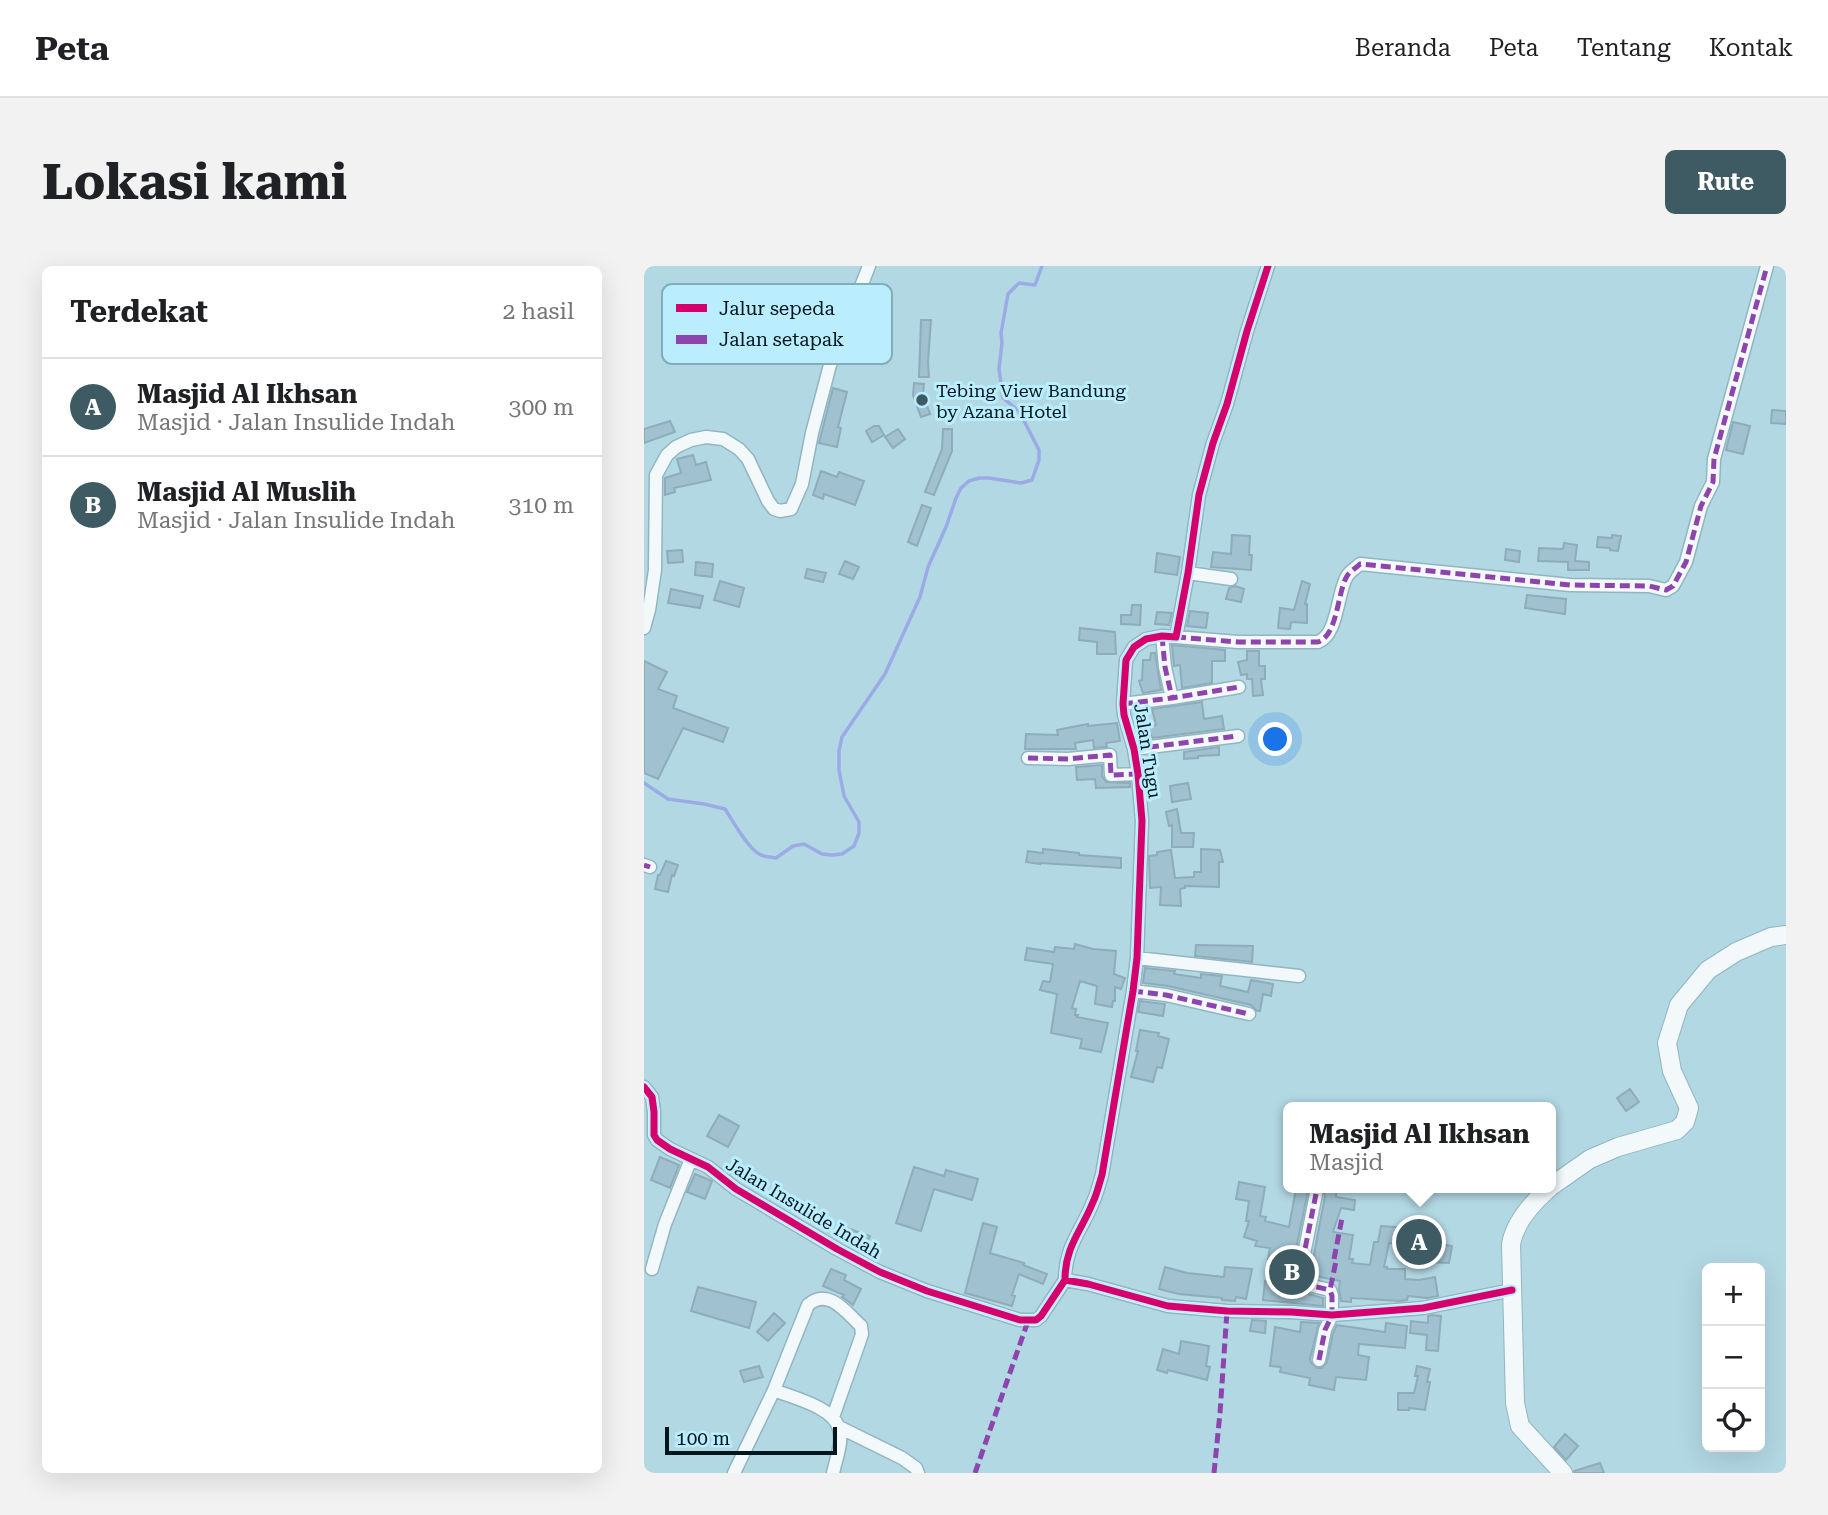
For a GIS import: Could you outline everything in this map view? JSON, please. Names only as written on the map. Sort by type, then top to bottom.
[{"type":"main road","points":[[1556,1183],[1590,1159],[1618,1147],[1677,1130],[1685,1122],[1689,1108],[1672,1071],[1667,1043],[1679,1005],[1708,970],[1736,952],[1771,937],[1786,935]]},
{"type":"main road","points":[[1545,1193],[1521,1219],[1511,1244],[1515,1403],[1520,1426],[1563,1473]]},
{"type":"street","points":[[862,284],[869,266]]},
{"type":"street","points":[[1175,637],[1202,482],[1268,266]]},
{"type":"street","points":[[1172,698],[1162,636],[1238,642],[1318,642],[1329,634],[1348,573],[1360,564],[1570,585],[1649,586],[1666,590],[1673,586],[1686,562],[1701,506],[1713,482],[1714,459],[1767,266]]},
{"type":"street","points":[[644,628],[655,570],[650,476],[676,447],[691,440],[723,439],[739,449],[748,459],[774,509],[791,509],[802,484],[830,364]]},
{"type":"street","points":[[1188,573],[1231,579]]},
{"type":"street","name":"Jalan Tugu","points":[[1065,1280],[1065,1264],[1072,1244],[1094,1201],[1102,1175],[1137,958],[1142,821],[1134,750],[1124,715],[1126,660],[1135,647],[1146,639],[1162,636]]},
{"type":"street","points":[[1123,704],[1239,687]]},
{"type":"street","points":[[1134,750],[1238,736]]},
{"type":"street","points":[[1028,758],[1068,759],[1110,755],[1111,775],[1138,774]]},
{"type":"street","points":[[1137,958],[1299,976]]},
{"type":"street","points":[[1133,990],[1250,1014]]},
{"type":"street","name":"Jalan Insulide Indah","points":[[644,1087],[652,1097],[653,1127],[657,1140],[708,1167],[736,1189],[880,1272],[927,1291],[1020,1321],[1035,1320],[1041,1316],[1065,1280]]},
{"type":"street","points":[[652,1269],[691,1159]]},
{"type":"street","points":[[1316,1194],[1301,1279],[1304,1284],[1330,1290],[1332,1296],[1332,1315],[1325,1330],[1319,1360]]},
{"type":"street","points":[[1065,1280],[1168,1306],[1332,1315],[1423,1308],[1512,1290]]},
{"type":"street","points":[[734,1473],[774,1390],[808,1306],[816,1299],[824,1298],[834,1302],[861,1326],[862,1334],[836,1422],[840,1440],[833,1473]]},
{"type":"street","points":[[774,1390],[822,1409],[836,1422],[902,1458],[916,1468],[918,1473]]},
{"type":"building","points":[[921,320],[931,320],[929,377],[919,377]]},
{"type":"building","points":[[914,383],[924,384],[923,394],[930,414],[921,417],[913,395]]},
{"type":"building","points":[[833,388],[847,392],[838,427],[841,428],[837,447],[819,443]]},
{"type":"building","points":[[1772,410],[1786,411],[1786,424],[1771,423]]},
{"type":"building","points":[[670,421],[675,432],[644,443],[644,429]]},
{"type":"building","points":[[1733,422],[1750,426],[1743,454],[1726,450]]},
{"type":"building","points":[[879,426],[884,435],[872,442],[866,431]]},
{"type":"building","points":[[898,429],[905,439],[893,448],[885,437]]},
{"type":"building","points":[[943,429],[952,429],[952,451],[934,495],[925,492],[942,449]]},
{"type":"building","points":[[693,455],[696,465],[706,462],[711,480],[674,488],[675,492],[665,495],[665,478],[681,473],[677,459]]},
{"type":"building","points":[[821,471],[837,477],[839,472],[864,481],[855,505],[824,494],[823,499],[813,495]]},
{"type":"building","points":[[922,505],[931,508],[917,546],[908,542]]},
{"type":"building","points":[[1232,535],[1250,536],[1251,570],[1211,567],[1213,552],[1231,554]]},
{"type":"building","points":[[1612,535],[1621,536],[1618,551],[1597,547],[1598,537],[1612,538]]},
{"type":"building","points":[[1564,543],[1577,545],[1575,561],[1589,562],[1589,570],[1568,570],[1568,562],[1538,561],[1539,548],[1563,549]]},
{"type":"building","points":[[1506,549],[1520,551],[1519,562],[1505,560]]},
{"type":"building","points":[[682,550],[683,562],[668,563],[667,551]]},
{"type":"building","points":[[1157,553],[1180,557],[1177,575],[1155,572]]},
{"type":"building","points":[[845,561],[859,567],[853,579],[839,574]]},
{"type":"building","points":[[696,562],[713,564],[712,577],[695,575]]},
{"type":"building","points":[[807,569],[826,573],[823,582],[805,578]]},
{"type":"building","points":[[720,581],[744,588],[739,607],[714,600]]},
{"type":"building","points":[[1302,581],[1310,584],[1305,604],[1307,623],[1291,622],[1290,629],[1278,628],[1280,608],[1294,610]]},
{"type":"building","points":[[1235,586],[1244,589],[1241,602],[1226,599],[1229,588]]},
{"type":"building","points":[[671,589],[703,596],[700,608],[668,603]]},
{"type":"building","points":[[1527,595],[1566,599],[1565,614],[1525,608]]},
{"type":"building","points":[[1132,605],[1141,605],[1140,625],[1121,624],[1121,615],[1131,615]]},
{"type":"building","points":[[1190,611],[1208,613],[1206,628],[1187,626]]},
{"type":"building","points":[[1157,612],[1172,613],[1169,625],[1155,624]]},
{"type":"building","points":[[1080,628],[1115,632],[1116,654],[1097,654],[1097,642],[1079,640]]},
{"type":"building","points":[[1172,645],[1225,650],[1225,661],[1212,661],[1212,683],[1182,688],[1180,665],[1174,666]]},
{"type":"building","points":[[1247,651],[1259,651],[1259,666],[1265,666],[1265,679],[1261,679],[1263,695],[1253,696],[1252,679],[1247,679],[1247,674],[1241,675],[1238,662],[1247,660]]},
{"type":"building","points":[[1151,653],[1155,653],[1161,690],[1143,693],[1139,681],[1142,680],[1143,660],[1150,660]]},
{"type":"building","points":[[644,661],[667,672],[658,689],[677,696],[673,708],[728,728],[723,742],[683,728],[658,779],[644,773]]},
{"type":"building","points":[[1202,702],[1204,719],[1222,716],[1224,729],[1152,738],[1148,728],[1156,725],[1152,709]]},
{"type":"building","points":[[1117,723],[1120,741],[1106,743],[1107,747],[1094,748],[1093,740],[1075,743],[1076,749],[1025,749],[1026,734],[1058,735],[1057,730],[1088,724]]},
{"type":"building","points":[[1219,747],[1219,755],[1184,759],[1184,752]]},
{"type":"building","points":[[1102,765],[1102,776],[1106,782],[1130,783],[1130,787],[1096,788],[1095,779],[1077,780],[1076,767]]},
{"type":"building","points":[[1188,783],[1191,799],[1172,802],[1170,786]]},
{"type":"building","points":[[1177,809],[1181,833],[1194,833],[1193,847],[1172,847],[1172,825],[1169,826],[1166,812]]},
{"type":"building","points":[[1043,849],[1121,858],[1121,868],[1026,862],[1028,851],[1043,853]]},
{"type":"building","points":[[1201,849],[1220,850],[1223,862],[1219,862],[1219,887],[1185,886],[1180,889],[1181,906],[1160,905],[1161,887],[1150,888],[1149,856],[1171,850],[1175,878],[1194,877],[1194,872],[1201,872]]},
{"type":"building","points":[[666,861],[678,865],[674,876],[672,875],[668,892],[655,889],[658,875]]},
{"type":"building","points":[[1075,944],[1116,951],[1114,974],[1125,978],[1121,989],[1115,987],[1112,1007],[1095,1004],[1097,986],[1080,981],[1072,1008],[1076,1009],[1077,1017],[1108,1023],[1101,1052],[1080,1048],[1082,1039],[1051,1033],[1057,994],[1040,990],[1043,981],[1050,982],[1053,964],[1025,960],[1027,948],[1054,952],[1055,947],[1074,949]]},
{"type":"building","points":[[1196,945],[1253,946],[1252,962],[1195,956]]},
{"type":"building","points":[[1145,968],[1175,971],[1174,974],[1201,978],[1201,974],[1222,976],[1220,986],[1248,992],[1251,980],[1273,984],[1271,996],[1263,994],[1260,1011],[1257,1011],[1251,1005],[1143,983]]},
{"type":"building","points":[[1140,1001],[1165,1004],[1163,1016],[1138,1012]]},
{"type":"building","points":[[1140,1030],[1159,1033],[1158,1036],[1169,1039],[1162,1068],[1157,1067],[1153,1082],[1131,1077]]},
{"type":"building","points":[[1630,1089],[1639,1102],[1626,1111],[1617,1098]]},
{"type":"building","points":[[719,1115],[739,1126],[728,1147],[707,1136]]},
{"type":"building","points":[[660,1157],[679,1165],[670,1188],[651,1180]]},
{"type":"building","points":[[914,1167],[944,1176],[946,1170],[978,1179],[972,1200],[934,1189],[921,1231],[896,1223]]},
{"type":"building","points":[[695,1174],[712,1181],[705,1199],[687,1192]]},
{"type":"building","points":[[1239,1182],[1265,1187],[1260,1216],[1266,1217],[1265,1221],[1289,1227],[1295,1193],[1308,1193],[1292,1268],[1292,1280],[1297,1289],[1296,1293],[1323,1298],[1323,1306],[1263,1300],[1265,1281],[1283,1283],[1287,1262],[1268,1259],[1270,1248],[1255,1246],[1257,1241],[1244,1237],[1249,1221],[1246,1221],[1249,1201],[1236,1199]]},
{"type":"building","points":[[1324,1193],[1336,1193],[1336,1197],[1355,1200],[1354,1210],[1341,1208],[1333,1232],[1353,1235],[1349,1259],[1353,1259],[1352,1263],[1370,1265],[1374,1242],[1378,1242],[1381,1226],[1411,1228],[1410,1235],[1428,1238],[1428,1242],[1452,1246],[1449,1263],[1408,1261],[1409,1246],[1389,1243],[1384,1267],[1405,1269],[1405,1279],[1435,1277],[1438,1296],[1408,1296],[1407,1300],[1400,1301],[1351,1298],[1351,1302],[1341,1301],[1340,1281],[1310,1275]]},
{"type":"building","points":[[983,1223],[997,1227],[990,1253],[1024,1263],[1023,1265],[1047,1274],[1043,1284],[1019,1274],[1012,1295],[1015,1296],[1012,1306],[965,1293]]},
{"type":"building","points":[[841,1226],[870,1236],[866,1246],[838,1236]]},
{"type":"building","points":[[1165,1267],[1187,1273],[1224,1277],[1225,1267],[1252,1269],[1246,1299],[1236,1297],[1235,1301],[1222,1300],[1159,1289]]},
{"type":"building","points":[[831,1269],[846,1275],[844,1280],[861,1289],[853,1305],[842,1297],[844,1295],[823,1286]]},
{"type":"building","points":[[698,1287],[756,1302],[749,1328],[691,1311]]},
{"type":"building","points":[[774,1313],[785,1323],[768,1341],[757,1332]]},
{"type":"building","points":[[1428,1316],[1441,1316],[1438,1351],[1426,1350],[1427,1335],[1410,1333],[1411,1321],[1428,1323]]},
{"type":"building","points":[[1252,1320],[1266,1321],[1265,1333],[1250,1331]]},
{"type":"building","points":[[1301,1322],[1319,1323],[1310,1359],[1317,1368],[1322,1368],[1327,1362],[1337,1325],[1385,1332],[1386,1323],[1407,1326],[1405,1348],[1359,1344],[1358,1355],[1369,1357],[1366,1380],[1336,1377],[1334,1390],[1309,1385],[1310,1378],[1280,1372],[1281,1367],[1270,1366],[1275,1327],[1300,1332]]},
{"type":"building","points":[[1181,1341],[1209,1346],[1206,1366],[1210,1367],[1207,1380],[1168,1370],[1167,1373],[1157,1370],[1163,1349],[1179,1354]]},
{"type":"building","points":[[759,1366],[763,1377],[744,1382],[740,1371]]},
{"type":"building","points":[[1417,1366],[1430,1369],[1425,1410],[1398,1410],[1398,1393],[1414,1393]]},
{"type":"building","points":[[1565,1434],[1578,1446],[1566,1460],[1554,1447]]},
{"type":"building","points":[[1600,1463],[1604,1473],[1574,1471]]},
{"type":"waterway","points":[[644,783],[668,799],[725,809],[754,851],[763,856],[776,858],[793,846],[804,844],[822,854],[832,855],[842,854],[854,846],[859,833],[859,822],[844,796],[839,770],[842,737],[885,674],[920,597],[928,567],[956,498],[961,488],[969,481],[979,478],[1021,483],[1032,480],[1039,460],[1039,450],[1019,411],[1003,398],[999,369],[1001,333],[1008,294],[1019,283],[1035,285],[1042,266]]},
{"type":"marked path","points":[[1176,637],[1238,642],[1318,642],[1330,631],[1347,576],[1360,564],[1570,585],[1649,586],[1666,590],[1673,586],[1686,562],[1701,506],[1713,482],[1714,459],[1767,266]]},
{"type":"marked path","points":[[1162,636],[1172,698]]},
{"type":"marked path","points":[[1123,704],[1239,687]]},
{"type":"marked path","points":[[1134,749],[1238,736]]},
{"type":"marked path","points":[[1028,758],[1068,759],[1110,755],[1111,775],[1138,774]]},
{"type":"marked path","points":[[644,865],[650,867]]},
{"type":"marked path","points":[[1133,991],[1166,995],[1249,1014]]},
{"type":"marked path","points":[[1316,1194],[1301,1279],[1304,1284],[1330,1290]]},
{"type":"marked path","points":[[1319,1360],[1325,1330],[1332,1315],[1330,1290],[1342,1218]]},
{"type":"marked path","points":[[1214,1473],[1227,1311]]},
{"type":"marked path","points":[[975,1473],[1028,1321]]},
{"type":"cycle path","points":[[1065,1280],[1071,1248],[1102,1175],[1137,958],[1142,821],[1134,749],[1124,715],[1126,660],[1134,647],[1146,639],[1176,637],[1199,495],[1268,266]]},
{"type":"cycle path","points":[[644,1087],[652,1097],[654,1135],[670,1149],[708,1167],[736,1189],[880,1272],[927,1291],[1020,1320],[1036,1320],[1041,1316],[1065,1280],[1168,1306],[1332,1315],[1423,1308],[1512,1290]]},
{"type":"place","name":"Tebing View Bandung by Azana Hotel","points":[[922,400]]},
{"type":"place","name":"Masjid Al Ikhsan","points":[[1419,1242]]},
{"type":"place","name":"Masjid Al Muslih","points":[[1292,1272]]}]
